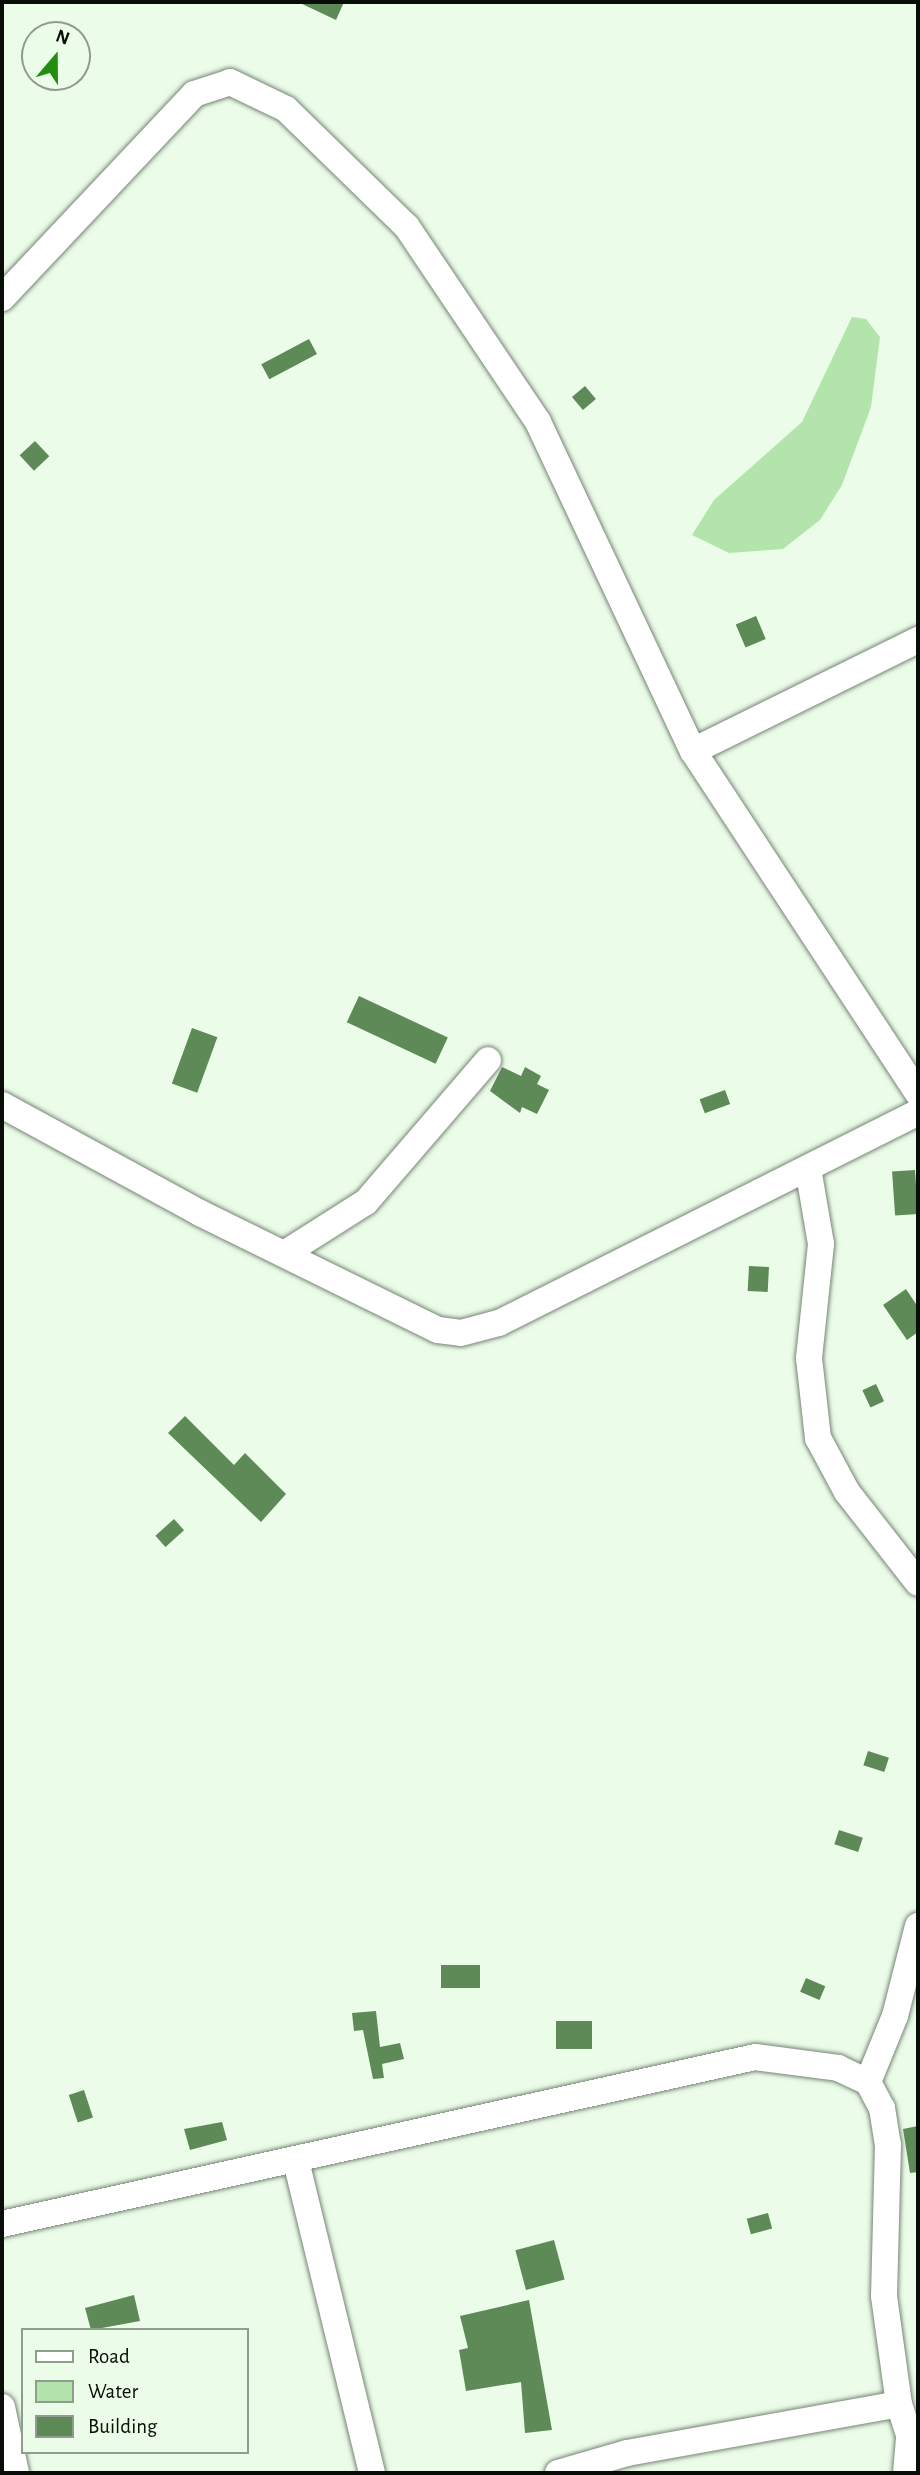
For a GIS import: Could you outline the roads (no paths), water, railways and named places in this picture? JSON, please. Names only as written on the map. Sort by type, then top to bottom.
[{"type":"street","points":[[2,298],[194,94],[230,82],[286,109],[407,227],[538,422],[693,751],[918,1094]]},
{"type":"street","points":[[693,751],[918,640]]},
{"type":"street","points":[[284,1254],[366,1202],[488,1060]]},
{"type":"street","points":[[2,1105],[284,1254],[438,1330],[461,1333],[499,1323],[918,1112]]},
{"type":"street","points":[[808,1168],[821,1244],[808,1358],[818,1438],[847,1492],[918,1583]]},
{"type":"street","points":[[868,2082],[895,2016],[918,1926]]},
{"type":"street","points":[[2,2224],[296,2161],[755,2057],[838,2068],[868,2082],[882,2108],[888,2144],[884,2296],[899,2404],[914,2438],[906,2473]]},
{"type":"street","points":[[296,2161],[372,2473]]},
{"type":"street","points":[[558,2473],[627,2453],[899,2404]]},
{"type":"street","points":[[2,2407],[16,2473]]},
{"type":"water","points":[[852,317],[866,319],[880,337],[871,407],[842,485],[820,520],[783,549],[729,553],[692,535],[714,500],[802,422]]}]
